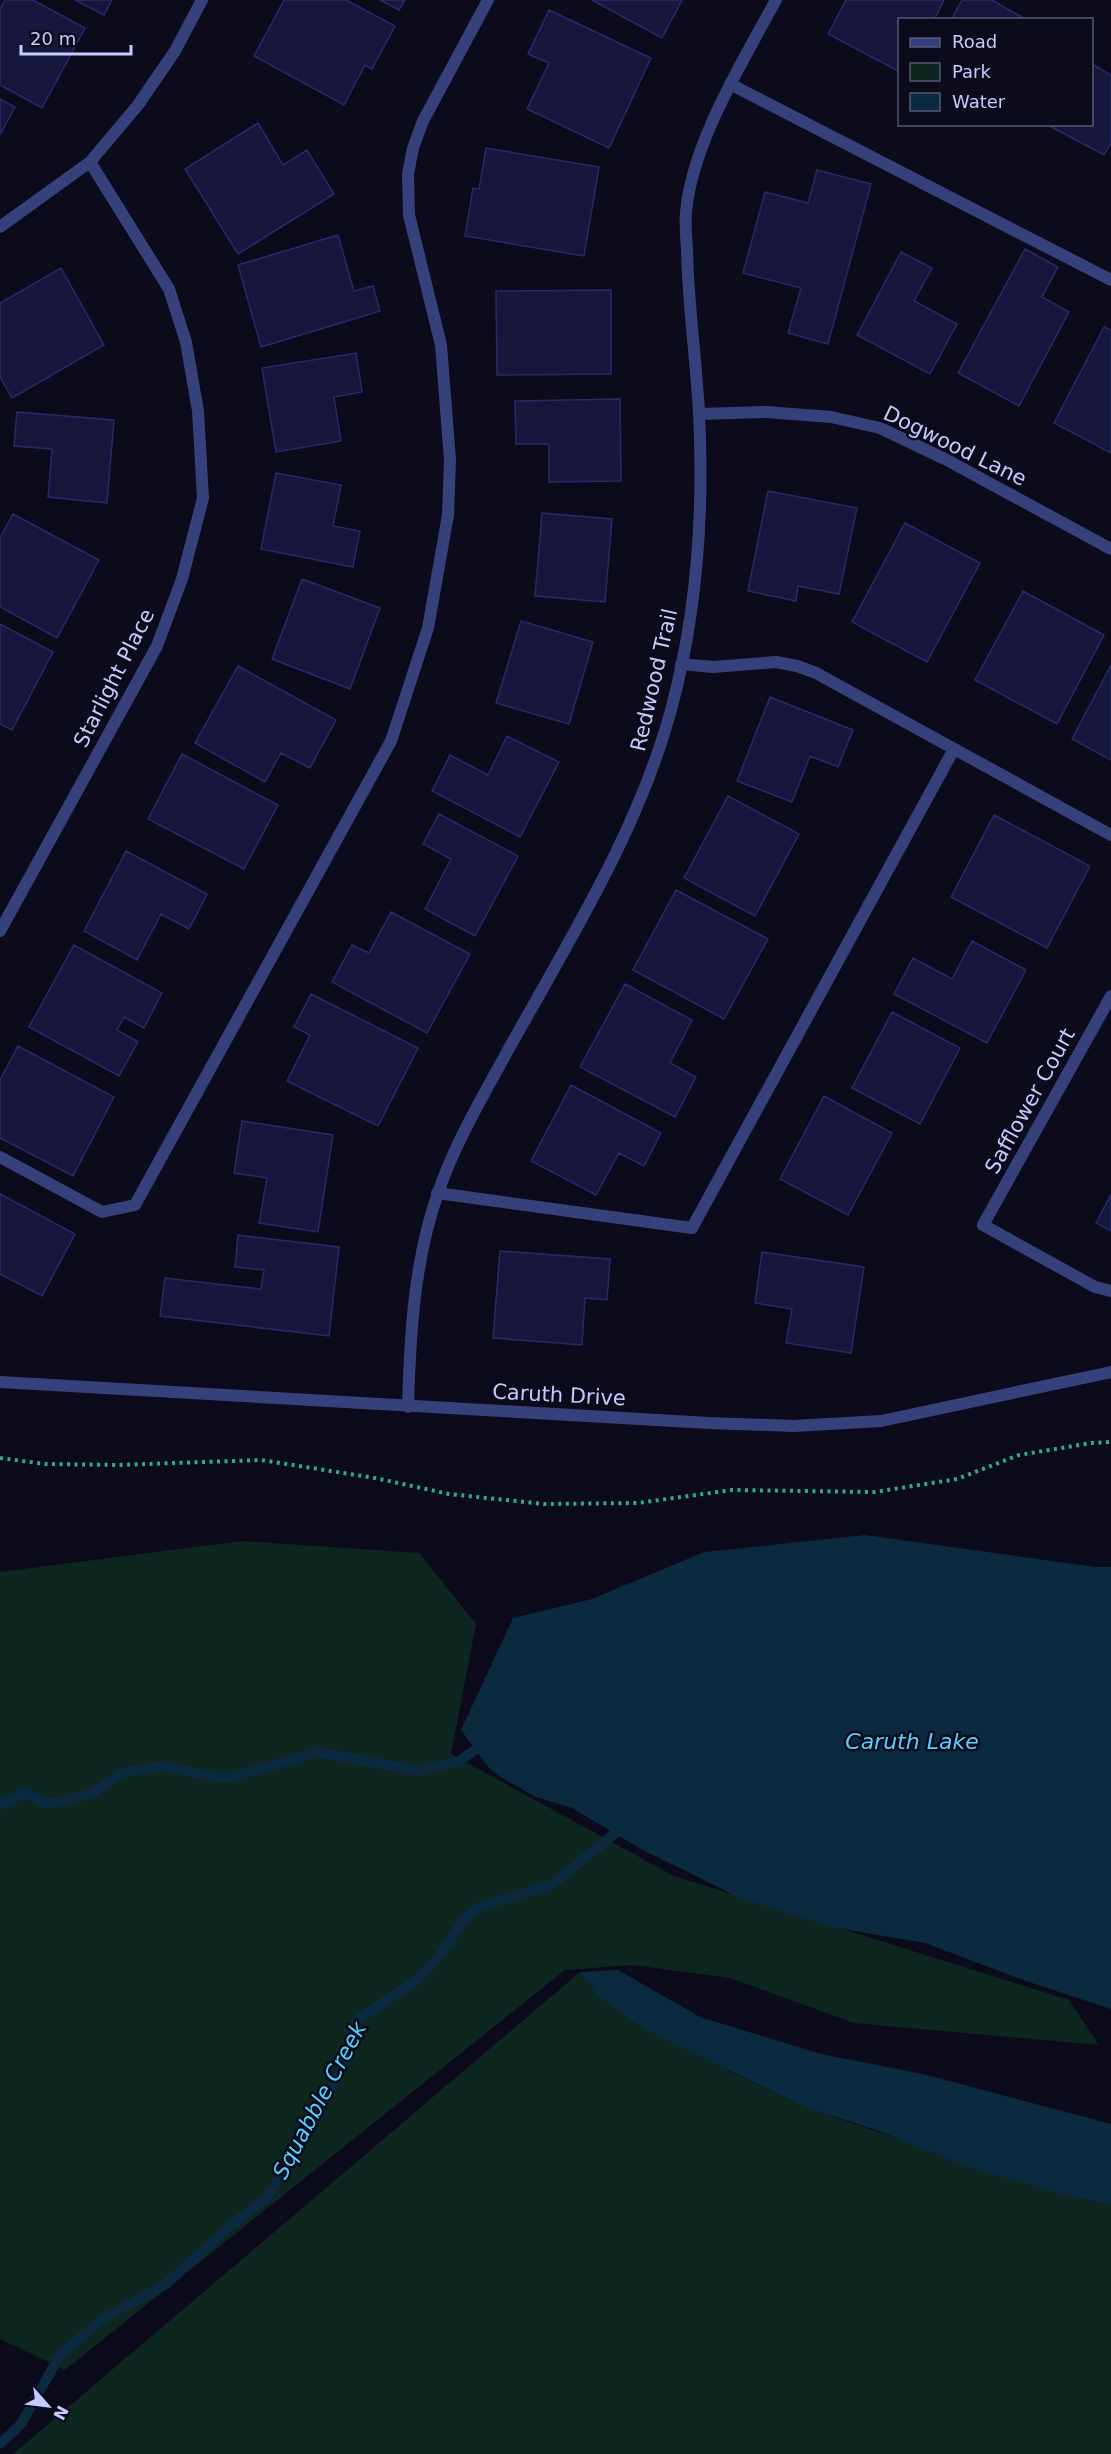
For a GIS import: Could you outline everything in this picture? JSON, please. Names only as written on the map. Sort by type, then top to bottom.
[{"type":"street","points":[[0,227],[90,162],[138,105],[175,51],[202,0]]},
{"type":"street","points":[[0,1157],[102,1212],[135,1205],[391,741],[428,628],[448,515],[450,460],[441,345],[409,215],[408,174],[413,148],[423,121],[488,0]]},
{"type":"street","name":"Redwood Trail","points":[[408,1407],[409,1358],[420,1259],[437,1193],[462,1134],[609,866],[633,817],[657,758],[672,707],[694,591],[699,526],[699,414],[687,279],[686,211],[700,151],[730,84],[776,0]]},
{"type":"street","points":[[730,84],[1111,280]]},
{"type":"street","name":"Starlight Place","points":[[0,931],[157,646],[182,579],[203,498],[198,411],[186,342],[168,289],[90,162]]},
{"type":"street","name":"Dogwood Lane","points":[[699,414],[766,412],[820,416],[880,428],[945,459],[1111,549]]},
{"type":"street","points":[[681,664],[713,667],[776,662],[816,673],[1111,835]]},
{"type":"street","points":[[437,1193],[692,1228],[954,749]]},
{"type":"street","name":"Safflower Court","points":[[1111,996],[983,1225],[1095,1287],[1111,1291]]},
{"type":"street","name":"Caruth Drive","points":[[0,1382],[408,1407],[794,1426],[881,1421],[1111,1372]]},
{"type":"path","points":[[0,1458],[45,1464],[118,1465],[261,1460],[375,1478],[449,1494],[544,1504],[638,1503],[732,1490],[875,1492],[957,1479],[1019,1455],[1091,1443],[1111,1442]]},
{"type":"green space","points":[[242,1541],[419,1553],[476,1624],[451,1754],[674,1876],[1069,2000],[1099,2045],[854,2023],[730,1978],[632,1965],[565,1970],[65,2370],[0,2339],[0,1572]]},
{"type":"green space","points":[[580,1972],[589,1984],[731,2072],[807,2108],[1064,2195],[1111,2205],[1111,2454],[13,2454]]},
{"type":"water","name":"Caruth Lake","points":[[865,1535],[1095,1567],[1111,1567],[1111,2009],[1026,1981],[925,1943],[831,1927],[740,1898],[641,1849],[572,1808],[536,1797],[507,1781],[490,1769],[461,1730],[513,1618],[592,1599],[704,1552]]},
{"type":"water","points":[[618,1970],[700,2017],[821,2054],[923,2074],[1111,2124],[1111,2205],[1064,2195],[966,2166],[879,2131],[807,2108],[644,2029],[600,1998],[580,1972]]},
{"type":"building","points":[[5,0],[33,0],[85,28],[42,108],[0,85],[0,9]]},
{"type":"building","points":[[75,0],[112,0],[104,15]]},
{"type":"building","points":[[284,0],[346,0],[395,26],[372,69],[365,65],[344,105],[254,56]]},
{"type":"building","points":[[380,0],[405,0],[399,10]]},
{"type":"building","points":[[592,0],[682,0],[662,38]]},
{"type":"building","points":[[846,0],[944,0],[935,18],[898,18],[898,71],[828,34]]},
{"type":"building","points":[[962,0],[992,0],[1024,18],[952,18]]},
{"type":"building","points":[[549,10],[651,58],[609,148],[527,109],[549,63],[528,54]]},
{"type":"building","points":[[1093,65],[1111,75],[1111,142],[1104,155],[1050,126],[1093,126]]},
{"type":"building","points":[[0,99],[15,107],[0,135]]},
{"type":"building","points":[[258,123],[283,165],[307,150],[334,194],[238,254],[185,169]]},
{"type":"building","points":[[486,148],[599,167],[584,256],[465,236],[473,188],[479,189]]},
{"type":"building","points":[[817,170],[871,184],[828,344],[788,333],[801,288],[743,273],[765,192],[808,203]]},
{"type":"building","points":[[338,235],[354,291],[373,286],[380,311],[261,347],[238,265]]},
{"type":"building","points":[[1025,249],[1058,267],[1042,297],[1069,312],[1019,406],[958,373]]},
{"type":"building","points":[[901,252],[932,268],[914,301],[957,324],[930,374],[857,335]]},
{"type":"building","points":[[61,268],[104,345],[12,398],[0,377],[0,303]]},
{"type":"building","points":[[611,290],[611,374],[497,375],[496,291]]},
{"type":"building","points":[[1104,327],[1111,330],[1111,453],[1054,423]]},
{"type":"building","points":[[356,353],[362,392],[334,397],[341,441],[276,452],[262,368]]},
{"type":"building","points":[[620,399],[621,481],[549,482],[549,444],[516,444],[515,401]]},
{"type":"building","points":[[17,412],[114,420],[107,503],[48,497],[52,449],[14,446]]},
{"type":"building","points":[[276,473],[341,485],[333,526],[360,531],[353,567],[261,549]]},
{"type":"building","points":[[768,491],[857,508],[839,594],[798,586],[796,601],[748,591]]},
{"type":"building","points":[[542,513],[612,519],[605,602],[535,596]]},
{"type":"building","points":[[13,514],[99,560],[57,638],[0,607],[0,538]]},
{"type":"building","points":[[905,523],[980,563],[927,662],[852,622]]},
{"type":"building","points":[[302,579],[380,608],[350,689],[272,659]]},
{"type":"building","points":[[1023,591],[1104,635],[1057,724],[975,680]]},
{"type":"building","points":[[521,621],[593,642],[569,724],[496,703]]},
{"type":"building","points":[[0,624],[53,652],[12,730],[0,724]]},
{"type":"building","points":[[1111,665],[1111,760],[1072,739]]},
{"type":"building","points":[[238,666],[336,720],[310,768],[281,753],[265,782],[195,743]]},
{"type":"building","points":[[770,697],[853,730],[838,767],[810,756],[792,802],[737,781]]},
{"type":"building","points":[[507,736],[559,762],[520,837],[432,791],[450,755],[488,775]]},
{"type":"building","points":[[182,754],[278,805],[244,869],[148,819]]},
{"type":"building","points":[[728,796],[799,834],[755,916],[684,878]]},
{"type":"building","points":[[439,814],[518,856],[475,936],[425,909],[451,859],[423,844]]},
{"type":"building","points":[[994,815],[1090,866],[1047,948],[951,897]]},
{"type":"building","points":[[126,851],[207,894],[189,929],[161,914],[137,960],[84,931]]},
{"type":"building","points":[[676,890],[768,939],[724,1019],[633,970]]},
{"type":"building","points":[[391,912],[470,954],[427,1033],[332,982],[352,945],[369,953]]},
{"type":"building","points":[[972,941],[1026,970],[987,1043],[894,994],[913,958],[952,979]]},
{"type":"building","points":[[74,945],[162,993],[144,1028],[124,1017],[117,1030],[138,1042],[119,1076],[29,1027]]},
{"type":"building","points":[[625,984],[692,1020],[670,1063],[696,1077],[675,1117],[580,1067]]},
{"type":"building","points":[[311,994],[418,1048],[378,1126],[287,1081],[310,1035],[294,1027]]},
{"type":"building","points":[[892,1012],[960,1048],[920,1124],[852,1088]]},
{"type":"building","points":[[18,1046],[114,1097],[73,1176],[0,1138],[0,1080]]},
{"type":"building","points":[[571,1085],[661,1133],[644,1166],[619,1153],[596,1195],[531,1161]]},
{"type":"building","points":[[824,1096],[892,1133],[848,1215],[780,1179]]},
{"type":"building","points":[[242,1121],[333,1135],[318,1232],[259,1223],[267,1178],[234,1173]]},
{"type":"building","points":[[0,1194],[75,1234],[42,1296],[0,1274]]},
{"type":"building","points":[[1111,1194],[1111,1231],[1096,1223]]},
{"type":"building","points":[[238,1235],[339,1247],[329,1336],[160,1316],[165,1278],[261,1289],[264,1270],[235,1267]]},
{"type":"building","points":[[500,1251],[610,1259],[607,1300],[585,1298],[582,1345],[493,1338]]},
{"type":"building","points":[[762,1252],[864,1267],[851,1353],[786,1343],[792,1309],[755,1303]]},
{"type":"waterway","points":[[0,1805],[26,1792],[43,1803],[61,1802],[93,1793],[119,1775],[131,1771],[164,1766],[215,1777],[231,1777],[318,1752],[418,1771],[459,1761],[485,1743]]},
{"type":"waterway","name":"Squabble Creek","points":[[0,2444],[21,2424],[60,2355],[101,2320],[166,2284],[236,2221],[267,2198],[307,2133],[343,2066],[357,2020],[417,1980],[439,1957],[462,1922],[479,1907],[551,1885],[618,1831],[627,1834]]}]
